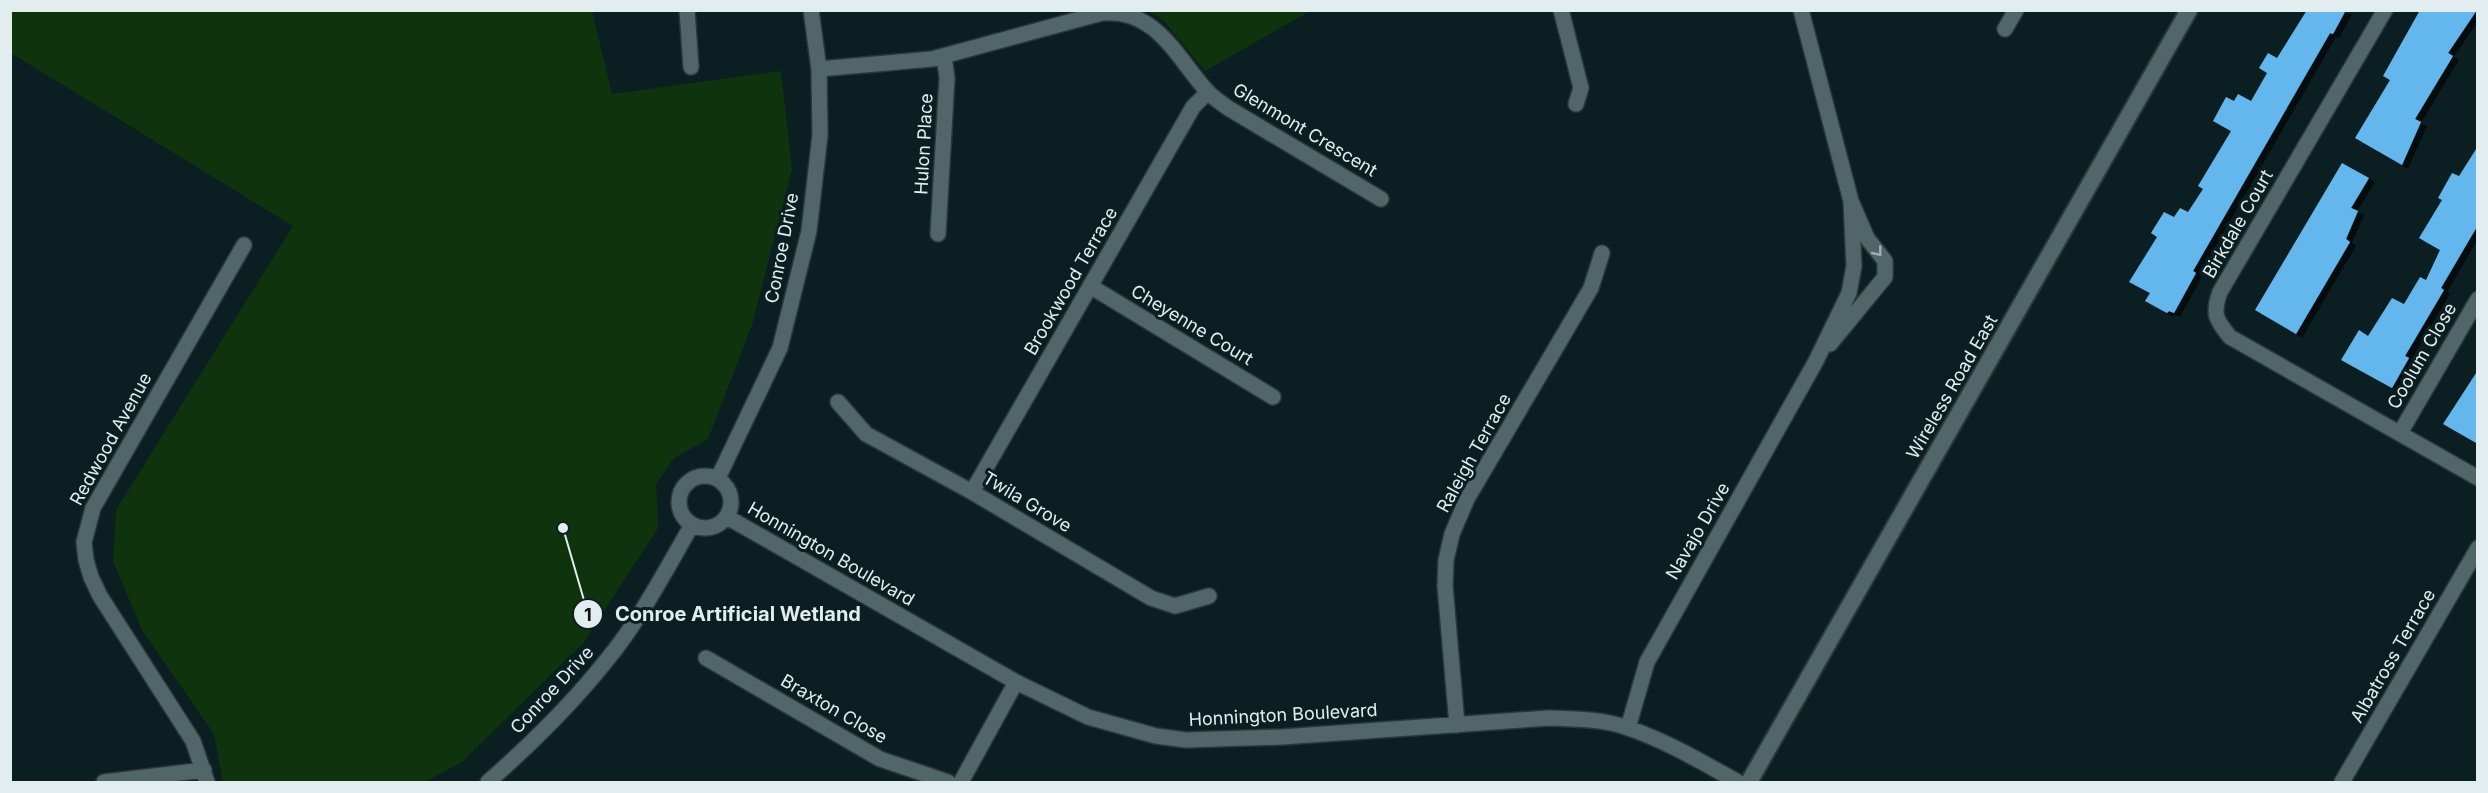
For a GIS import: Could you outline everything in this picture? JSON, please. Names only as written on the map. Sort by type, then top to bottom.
[{"type":"street","points":[[687,10],[692,67]]},
{"type":"street","name":"Conroe Drive","points":[[718,478],[780,348],[807,242],[820,135],[819,69],[811,10]]},
{"type":"street","points":[[1561,10],[1581,88],[1576,104]]},
{"type":"street","name":"Navajo Drive","points":[[1801,10],[1851,201],[1867,238],[1885,261],[1885,277],[1816,361]]},
{"type":"street","points":[[2005,29],[2016,10]]},
{"type":"street","name":"Wireless Road East","points":[[1749,783],[2189,10]]},
{"type":"street","name":"Birkdale Court","points":[[2385,10],[2220,292],[2215,306],[2218,323],[2230,337],[2478,478]]},
{"type":"street","name":"Glenmont Crescent","points":[[819,69],[944,56],[1102,13],[1125,13],[1145,20],[1158,31],[1207,93],[1252,124],[1381,199]]},
{"type":"street","name":"Hulon Place","points":[[938,234],[947,78],[944,56]]},
{"type":"street","name":"Brookwood Terrace","points":[[972,492],[1193,107],[1207,93]]},
{"type":"street","name":"Navajo Drive","points":[[1628,728],[1647,662],[1816,361],[1849,293],[1854,266],[1851,201]]},
{"type":"street","name":"Redwood Avenue","points":[[205,776],[193,741],[100,596],[86,560],[84,542],[93,508],[244,245]]},
{"type":"street","name":"Raleigh Terrace","points":[[1457,725],[1445,586],[1446,560],[1452,534],[1467,499],[1591,288],[1602,253]]},
{"type":"street","name":"Cheyenne Court","points":[[1090,286],[1273,397]]},
{"type":"street","name":"Coolum Close","points":[[2400,433],[2478,299]]},
{"type":"street","name":"Twila Grove","points":[[838,402],[866,434],[972,492],[1151,598],[1175,606],[1209,596]]},
{"type":"street","points":[[709,475],[718,478],[727,486],[731,495],[732,506],[728,517],[713,528],[692,525],[680,510],[679,498],[682,489],[698,476],[709,475]]},
{"type":"street","name":"Honnington Boulevard","points":[[728,517],[1016,682],[1088,717],[1156,736],[1186,740],[1282,737],[1569,718],[1588,719],[1628,728],[1690,756],[1738,783]]},
{"type":"street","name":"Conroe Drive","points":[[488,783],[550,724],[606,662],[628,631],[692,525]]},
{"type":"street","name":"Albatross Terrace","points":[[2342,783],[2478,548]]},
{"type":"street","name":"Braxton Close","points":[[706,658],[880,759],[948,783]]},
{"type":"street","points":[[961,783],[1016,682]]},
{"type":"street","points":[[104,783],[205,776]]},
{"type":"green space","points":[[10,11],[592,11],[612,94],[781,71],[792,169],[752,325],[708,439],[674,458],[656,484],[658,528],[583,643],[462,762],[425,782],[223,782],[214,734],[142,630],[113,561],[116,510],[293,226],[11,53]]},
{"type":"green space","points":[[1148,11],[1310,11],[1205,71],[1163,20]]},
{"type":"building","points":[[2307,10],[2346,10],[2333,34],[2330,33],[2193,271],[2196,273],[2174,313],[2169,311],[2167,313],[2145,301],[2150,293],[2129,282],[2157,237],[2151,233],[2164,212],[2174,217],[2180,208],[2188,212],[2203,189],[2198,186],[2231,131],[2213,121],[2226,97],[2234,101],[2238,94],[2251,101],[2267,73],[2259,68],[2268,53],[2277,58]]},
{"type":"building","points":[[2420,10],[2477,10],[2448,53],[2453,56],[2415,119],[2421,122],[2402,165],[2355,138],[2390,80],[2383,76]]},
{"type":"building","points":[[2478,146],[2478,225],[2441,288],[2444,290],[2405,356],[2409,358],[2392,388],[2341,360],[2359,330],[2368,336],[2392,298],[2404,304],[2420,277],[2426,280],[2440,250],[2419,238],[2442,200],[2438,198],[2452,173],[2459,176]]},
{"type":"building","points":[[2342,163],[2369,178],[2351,208],[2358,211],[2346,239],[2350,242],[2296,334],[2255,310]]},
{"type":"building","points":[[2478,370],[2478,444],[2443,424]]},
{"type":"place","name":"Conroe Artificial Wetland","points":[[563,528]]}]
